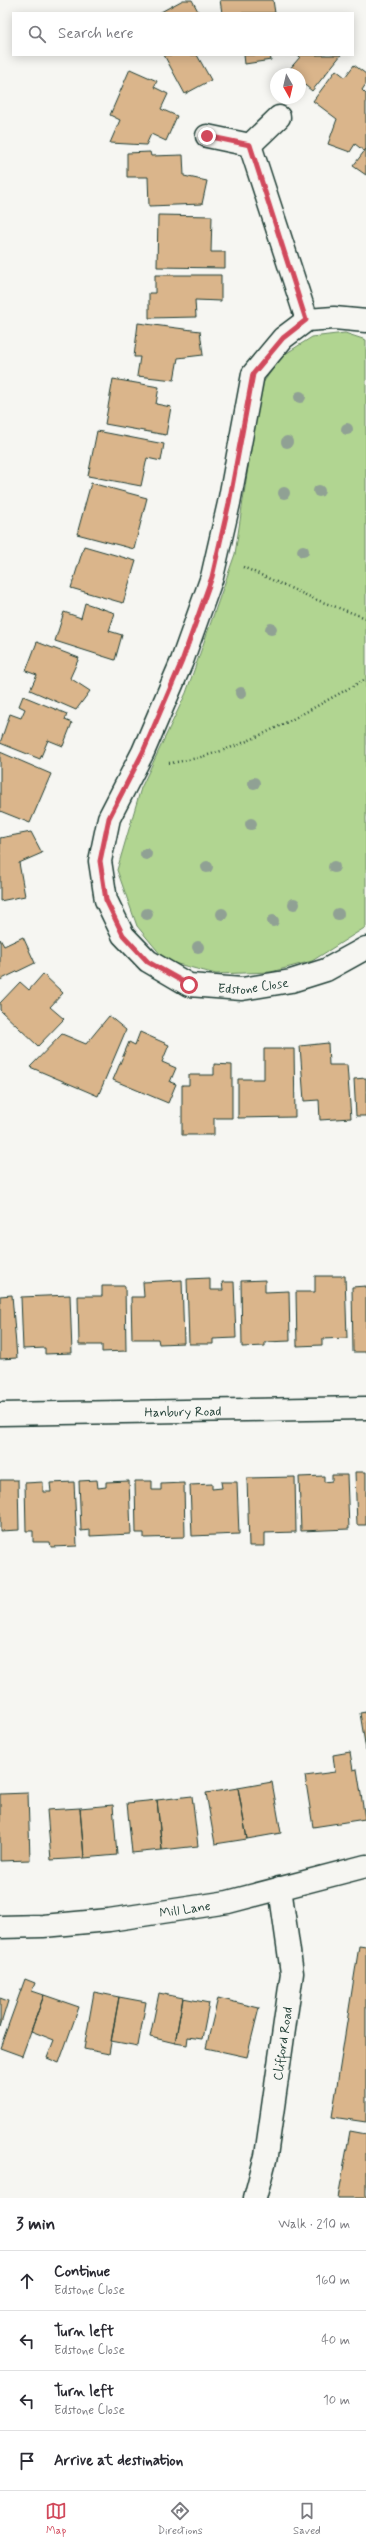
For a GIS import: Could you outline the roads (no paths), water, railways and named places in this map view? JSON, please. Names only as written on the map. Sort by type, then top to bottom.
[{"type":"street","points":[[250,145],[279,117]]},
{"type":"street","points":[[207,136],[250,145]]},
{"type":"street","points":[[250,145],[306,320],[334,318],[366,321]]},
{"type":"street","name":"Edstone Close","points":[[306,320],[283,338],[253,374],[212,577],[182,661],[136,767],[109,818],[100,861],[106,900],[123,935],[148,962],[189,985],[242,989],[305,976],[326,970],[366,948]]},
{"type":"street","name":"Hanbury Road","points":[[0,1414],[366,1408]]},
{"type":"street","name":"Mill Lane","points":[[0,1927],[43,1926],[109,1920],[228,1902],[366,1866]]},
{"type":"street","name":"Clifford Road","points":[[255,2198],[266,2156],[292,1973],[280,1888]]}]
